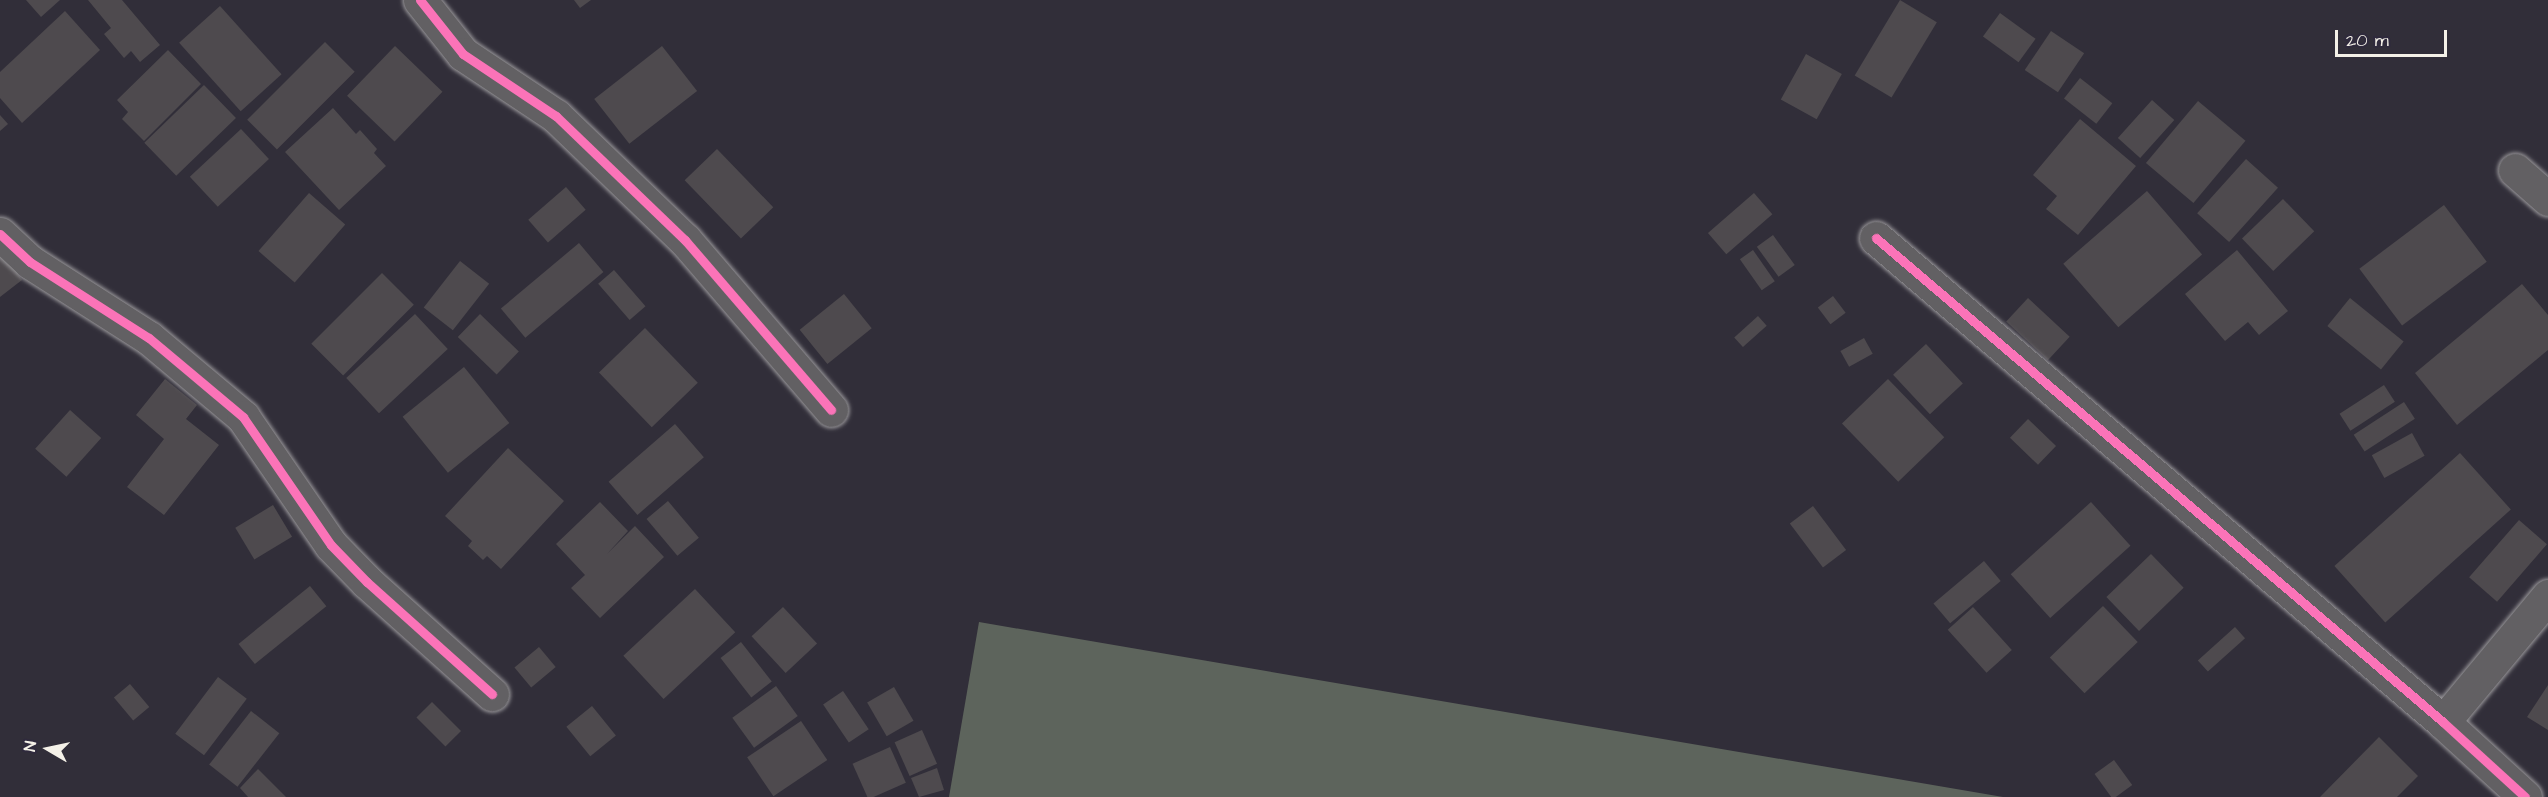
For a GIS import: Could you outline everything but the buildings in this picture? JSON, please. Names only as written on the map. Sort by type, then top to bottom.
[{"type":"street","points":[[420,0],[463,54],[556,116],[685,240],[831,410]]},
{"type":"street","points":[[2515,170],[2548,199]]},
{"type":"street","points":[[0,234],[30,262],[149,338],[243,417],[331,545],[366,582],[492,694]]},
{"type":"street","points":[[1876,238],[2444,722],[2526,797]]},
{"type":"street","points":[[2444,722],[2548,596]]},
{"type":"shaded area","points":[[979,622],[2003,797],[949,797]]},
{"type":"cycle path","points":[[420,0],[463,54],[556,116],[685,240],[831,410]]},
{"type":"cycle path","points":[[0,234],[30,262],[149,338],[243,417],[331,545],[367,582],[492,694]]},
{"type":"cycle path","points":[[1876,238],[2443,722],[2525,797]]}]
